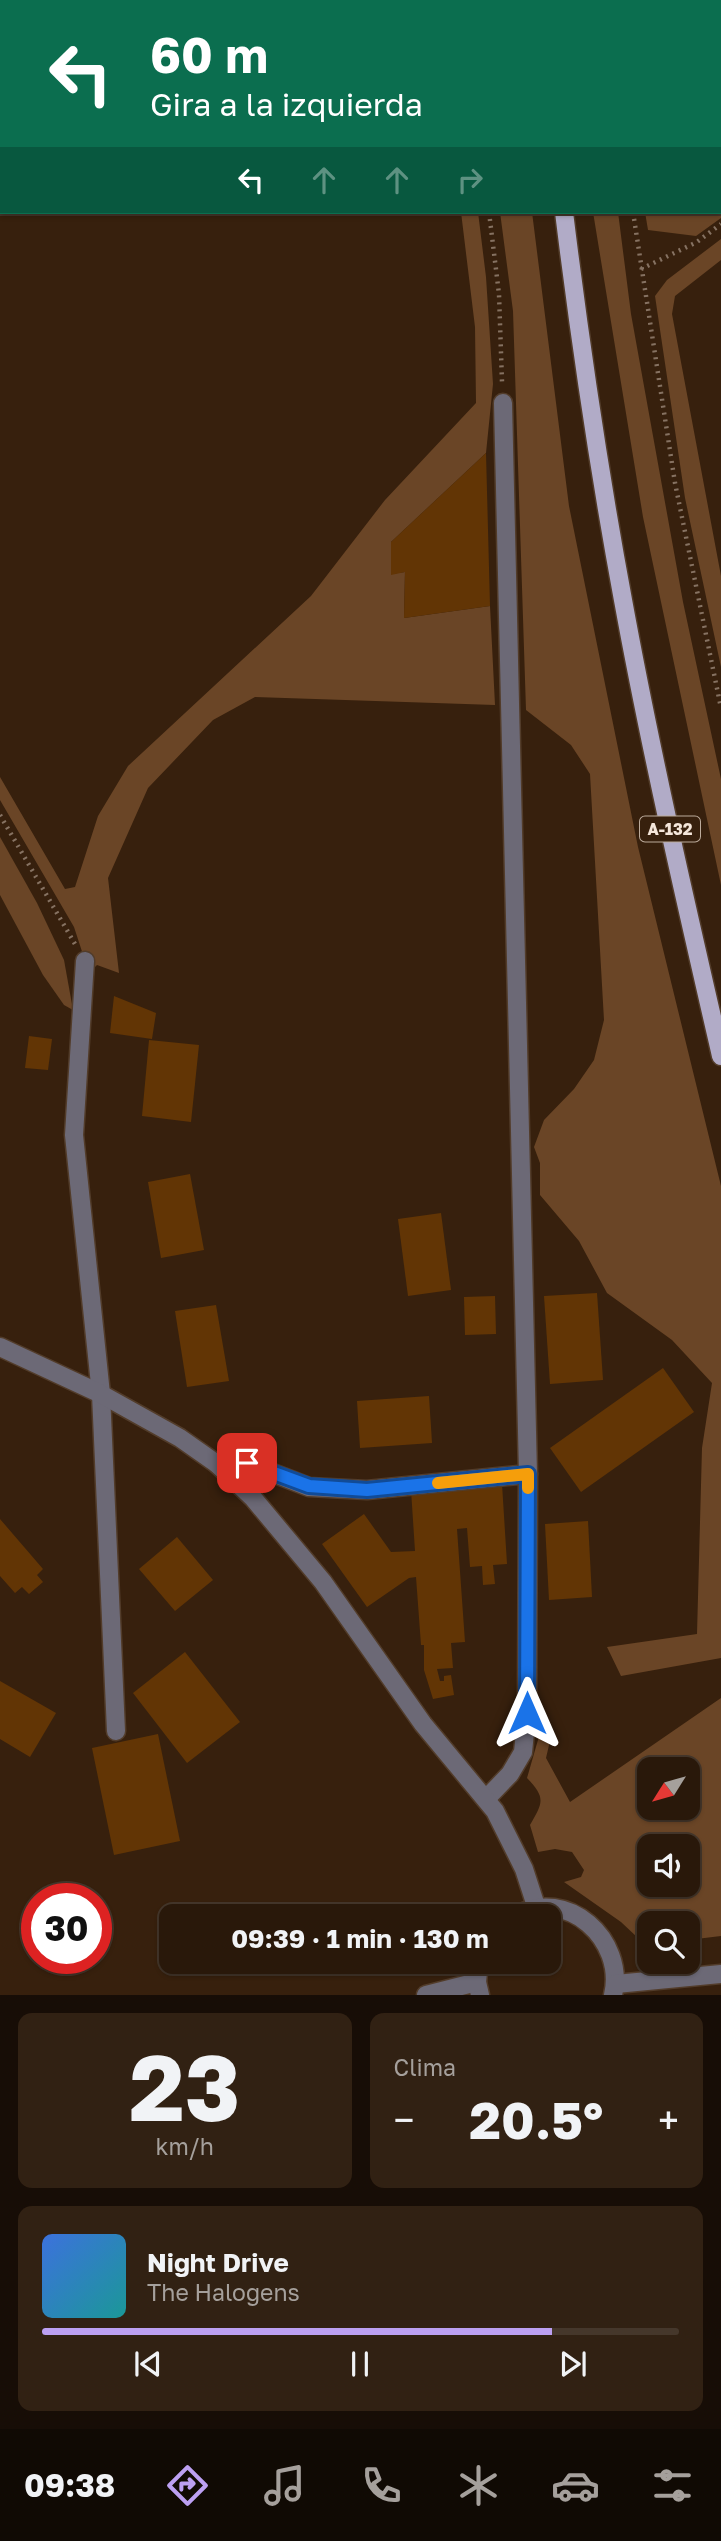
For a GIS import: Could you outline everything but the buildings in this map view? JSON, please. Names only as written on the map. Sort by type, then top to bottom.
[{"type":"main road","name":"A-132","points":[[564,214],[583,361],[623,600],[675,857],[721,1056]]},
{"type":"street","points":[[486,1799],[510,1774],[523,1752],[527,1713],[528,1474],[503,403]]},
{"type":"street","points":[[85,961],[74,1135],[101,1394],[116,1731]]},
{"type":"street","points":[[0,1347],[101,1394],[180,1437],[217,1464],[253,1498],[323,1582],[423,1724],[495,1811],[524,1869],[535,1904]]},
{"type":"street","points":[[217,1464],[247,1463],[309,1486],[367,1490],[528,1474]]},
{"type":"street","points":[[561,1910],[588,1922],[600,1934],[610,1949],[615,1966],[615,1990],[721,1974]]},
{"type":"street","points":[[426,1995],[478,1989]]},
{"type":"path","points":[[489,214],[499,294],[503,403]]},
{"type":"path","points":[[633,214],[675,484],[721,708]]},
{"type":"path","points":[[641,269],[697,242],[721,224]]},
{"type":"path","points":[[0,815],[85,961]]},
{"type":"shaded area","points":[[461,214],[478,214],[486,277],[493,384],[486,453],[391,542],[391,574],[405,572],[404,618],[490,606],[495,705],[255,697],[213,720],[148,788],[108,878],[119,973],[97,965],[89,973],[74,927],[0,800],[0,777],[65,889],[75,887],[98,816],[128,766],[311,596],[385,500],[476,403],[475,327]]},
{"type":"shaded area","points":[[500,214],[532,214],[569,506],[638,847],[721,1186],[721,1658],[621,1676],[607,1647],[697,1634],[702,1448],[712,1383],[672,1340],[607,1293],[579,1241],[540,1195],[540,1163],[534,1147],[544,1120],[574,1089],[594,1060],[604,1020],[590,774],[571,745],[526,710],[513,311]]},
{"type":"shaded area","points":[[593,214],[618,214],[631,314],[683,602],[721,779],[721,885],[643,517]]},
{"type":"shaded area","points":[[645,214],[721,214],[721,218],[696,236],[648,230]]},
{"type":"shaded area","points":[[721,239],[721,260],[675,296],[672,314],[721,576],[721,667],[685,498],[655,296],[667,280]]},
{"type":"shaded area","points":[[0,837],[37,903],[64,960],[73,1010],[64,1005],[43,975],[0,895]]},
{"type":"shaded area","points":[[721,1698],[721,1936],[700,1939],[700,1911],[637,1911],[637,1937],[621,1922],[564,1882],[581,1877],[584,1870],[572,1852],[555,1849],[538,1852],[530,1825],[538,1811],[540,1796],[527,1778],[540,1733],[550,1741],[546,1758],[570,1802]]},
{"type":"slow traffic","points":[[438,1483],[528,1474],[528,1488]]},
{"type":"route","points":[[247,1463],[309,1486],[367,1490],[528,1474],[527,1713]]}]
